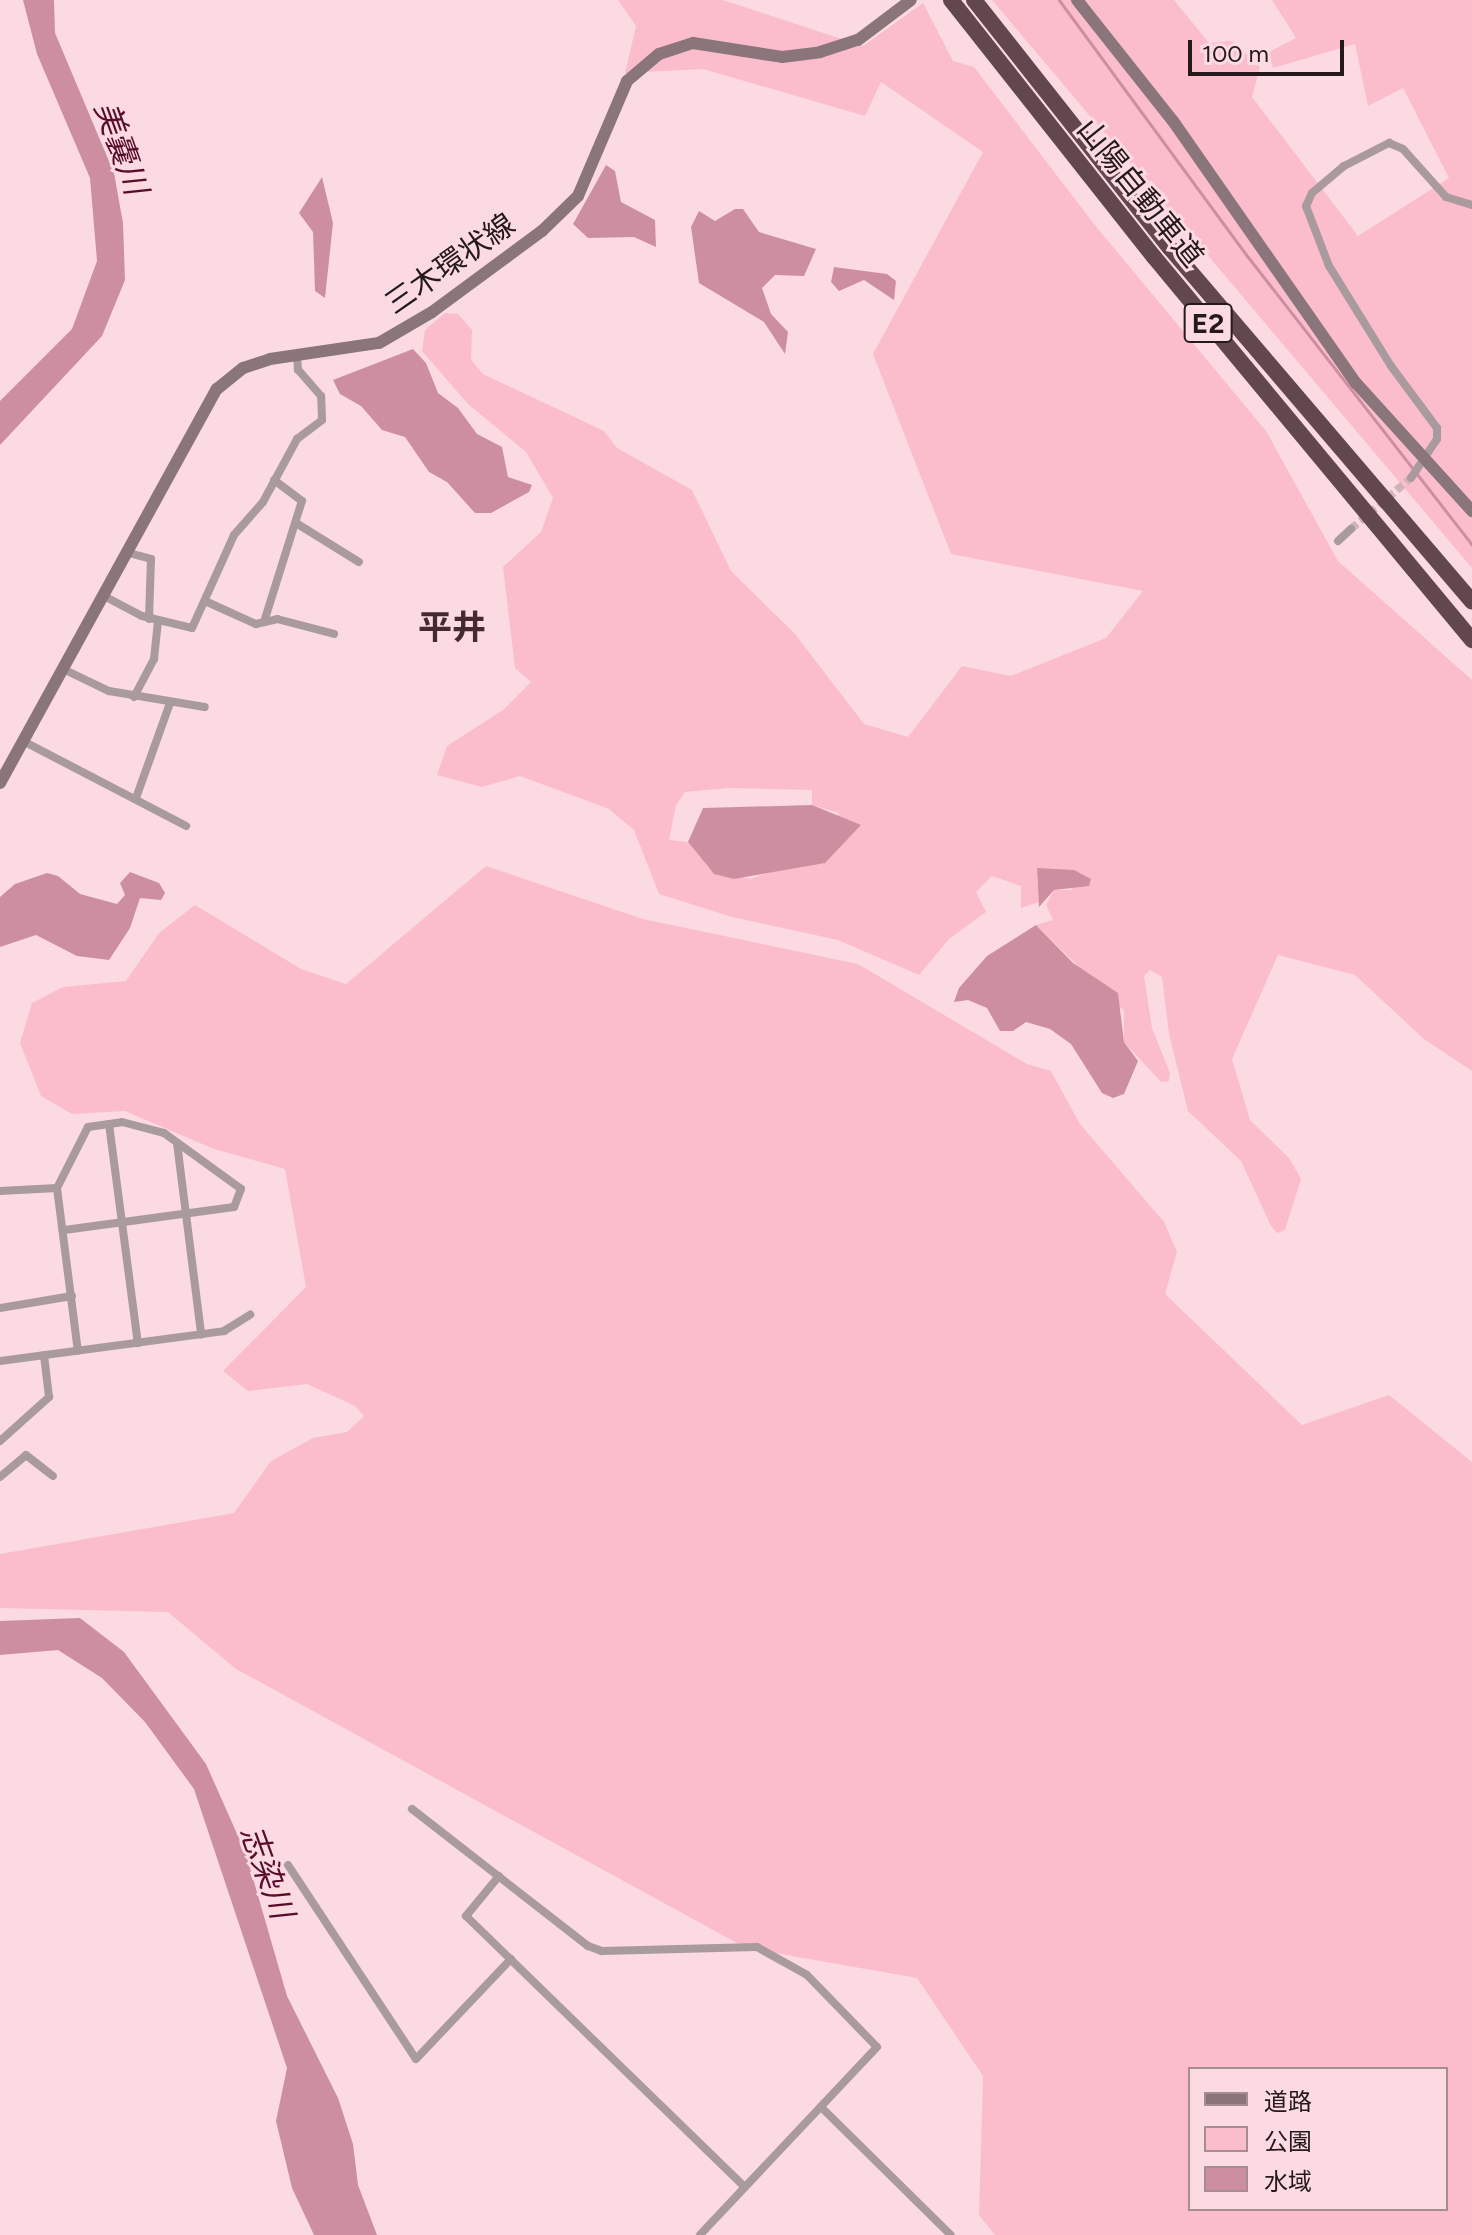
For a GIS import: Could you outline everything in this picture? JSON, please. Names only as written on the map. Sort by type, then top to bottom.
[{"type":"highway","name":"山陽自動車道","points":[[951,0],[1164,269],[1472,640]]},
{"type":"highway","name":"山陽自動車道","points":[[974,0],[1170,248],[1472,602]]},
{"type":"main road","name":"三木環状線","points":[[0,783],[124,552],[217,389],[243,368],[297,355],[379,343],[432,312],[542,231],[578,196],[627,81],[659,54],[693,43],[782,57],[820,52],[858,40],[911,0]]},
{"type":"main road","points":[[1077,0],[1173,121],[1356,383],[1472,511]]},
{"type":"street","points":[[1411,478],[1439,433],[1434,421],[1391,366],[1329,266],[1306,206],[1312,193],[1344,166],[1389,143],[1403,149],[1446,197],[1472,205]]},
{"type":"street","points":[[101,595],[154,620],[192,628],[234,535],[274,480],[297,439],[322,420],[324,409],[321,396],[298,370],[297,355]]},
{"type":"street","points":[[264,622],[302,501],[274,480]]},
{"type":"street","points":[[296,523],[359,562]]},
{"type":"street","points":[[1338,541],[1351,529]]},
{"type":"street","points":[[124,552],[151,559],[154,659],[134,697]]},
{"type":"street","points":[[205,601],[256,624],[277,619],[334,634]]},
{"type":"street","points":[[63,669],[134,697],[205,707]]},
{"type":"street","points":[[136,798],[170,703]]},
{"type":"street","points":[[23,741],[186,826]]},
{"type":"street","points":[[109,1124],[138,1343]]},
{"type":"street","points":[[63,1230],[234,1207],[241,1189],[177,1143],[143,1126],[109,1124],[88,1127],[57,1188],[78,1351]]},
{"type":"street","points":[[177,1143],[183,1214],[201,1334]]},
{"type":"street","points":[[0,1191],[57,1188]]},
{"type":"street","points":[[0,1308],[72,1296]]},
{"type":"street","points":[[0,1361],[224,1331],[250,1315]]},
{"type":"street","points":[[0,1441],[49,1397],[44,1355]]},
{"type":"street","points":[[0,1477],[26,1455],[53,1476]]},
{"type":"street","points":[[412,1809],[588,1946],[602,1951],[757,1947],[807,1975],[877,2047],[700,2235]]},
{"type":"street","points":[[288,1865],[416,2059],[511,1959]]},
{"type":"street","points":[[499,1876],[466,1916],[745,2187]]},
{"type":"street","points":[[821,2107],[951,2235]]},
{"type":"green space","points":[[618,0],[723,0],[863,46],[923,3],[953,61],[974,67],[1094,224],[1266,431],[1338,561],[1472,680],[1472,1071],[1424,1039],[1355,975],[1278,955],[1232,1059],[1250,1120],[1289,1158],[1301,1179],[1285,1230],[1277,1233],[1271,1226],[1241,1161],[1188,1111],[1169,1034],[1162,977],[1150,970],[1144,976],[1152,1028],[1170,1073],[1169,1081],[1161,1082],[1124,1042],[1124,1011],[1036,925],[1053,920],[1046,905],[1054,890],[1072,890],[1062,870],[1037,869],[1039,902],[1021,908],[1021,886],[992,876],[976,892],[986,912],[949,939],[919,975],[838,940],[732,917],[659,894],[634,830],[609,809],[520,776],[482,787],[437,775],[447,746],[503,710],[531,682],[515,668],[503,567],[541,532],[553,498],[526,452],[468,404],[422,351],[425,330],[445,313],[458,314],[472,330],[471,360],[483,374],[604,431],[617,448],[692,490],[731,571],[795,634],[864,724],[908,737],[962,666],[1011,676],[1106,638],[1143,591],[951,554],[873,354],[983,152],[881,82],[865,116],[703,69],[625,73],[636,26]],"holes":[[[729,788],[812,790],[812,805],[839,813],[825,863],[787,866],[750,879],[711,871],[688,842],[669,840],[676,805],[685,792]]]},
{"type":"green space","points":[[992,0],[1174,0],[1209,43],[1232,41],[1260,67],[1252,97],[1358,236],[1449,178],[1403,88],[1368,106],[1355,44],[1273,68],[1269,52],[1296,38],[1272,0],[1472,0],[1472,568]]},
{"type":"green space","points":[[486,866],[643,919],[858,964],[1027,1064],[1051,1071],[1080,1124],[1164,1222],[1177,1252],[1165,1294],[1302,1425],[1389,1395],[1472,1462],[1472,2235],[995,2235],[979,2215],[983,2076],[917,1978],[746,1948],[236,1669],[168,1612],[0,1608],[0,1554],[234,1513],[271,1461],[313,1438],[347,1432],[364,1416],[355,1406],[307,1384],[248,1391],[223,1371],[306,1287],[285,1169],[214,1149],[125,1111],[72,1114],[41,1096],[20,1043],[32,1003],[63,987],[126,981],[159,933],[195,905],[301,969],[346,984]]},
{"type":"water","points":[[23,0],[54,0],[55,33],[114,173],[123,223],[125,280],[102,336],[0,445],[0,401],[72,329],[97,261],[90,178],[37,54]]},
{"type":"water","points":[[606,165],[615,171],[621,202],[655,220],[656,247],[634,237],[588,238],[573,224]]},
{"type":"water","points":[[322,177],[333,223],[325,298],[315,291],[313,232],[299,213]]},
{"type":"water","points":[[735,209],[743,209],[759,232],[816,249],[804,276],[775,275],[762,288],[771,314],[788,332],[785,354],[764,322],[699,283],[691,227],[699,211],[715,221]]},
{"type":"water","points":[[834,267],[887,274],[896,281],[894,300],[864,280],[839,291],[831,282]]},
{"type":"water","points":[[413,349],[426,363],[438,393],[458,408],[477,434],[502,447],[508,477],[532,485],[529,492],[491,513],[475,513],[447,482],[429,472],[405,437],[382,430],[361,406],[340,394],[333,380]]},
{"type":"water","points":[[812,805],[861,825],[825,863],[734,879],[714,874],[688,842],[703,808]]},
{"type":"water","points":[[1037,868],[1074,870],[1091,879],[1089,886],[1054,890],[1039,907]]},
{"type":"water","points":[[130,872],[159,883],[165,893],[161,900],[140,898],[130,928],[109,960],[77,956],[36,935],[0,947],[0,897],[15,884],[47,873],[58,876],[80,894],[117,904],[125,895],[120,883]]},
{"type":"water","points":[[1036,925],[1073,963],[1118,993],[1124,1042],[1138,1061],[1124,1094],[1113,1098],[1102,1093],[1071,1044],[1050,1029],[1026,1022],[1013,1031],[1000,1031],[987,1008],[968,1000],[954,1002],[959,988],[987,956]]},
{"type":"water","points":[[80,1618],[124,1652],[206,1764],[246,1854],[287,1996],[338,2098],[353,2144],[358,2185],[377,2235],[314,2235],[292,2188],[276,2121],[287,2068],[194,1789],[145,1722],[102,1678],[58,1650],[0,1655],[0,1621]]},
{"type":"waterway","points":[[1059,0],[1248,257],[1472,545]]},
{"type":"tunnel","points":[[1351,529],[1411,478]]},
{"type":"district","name":"平井","points":[[452,628]]},
{"type":"water label","name":"美嚢川","points":[[121,148]]},
{"type":"water label","name":"志染川","points":[[267,1872]]}]
